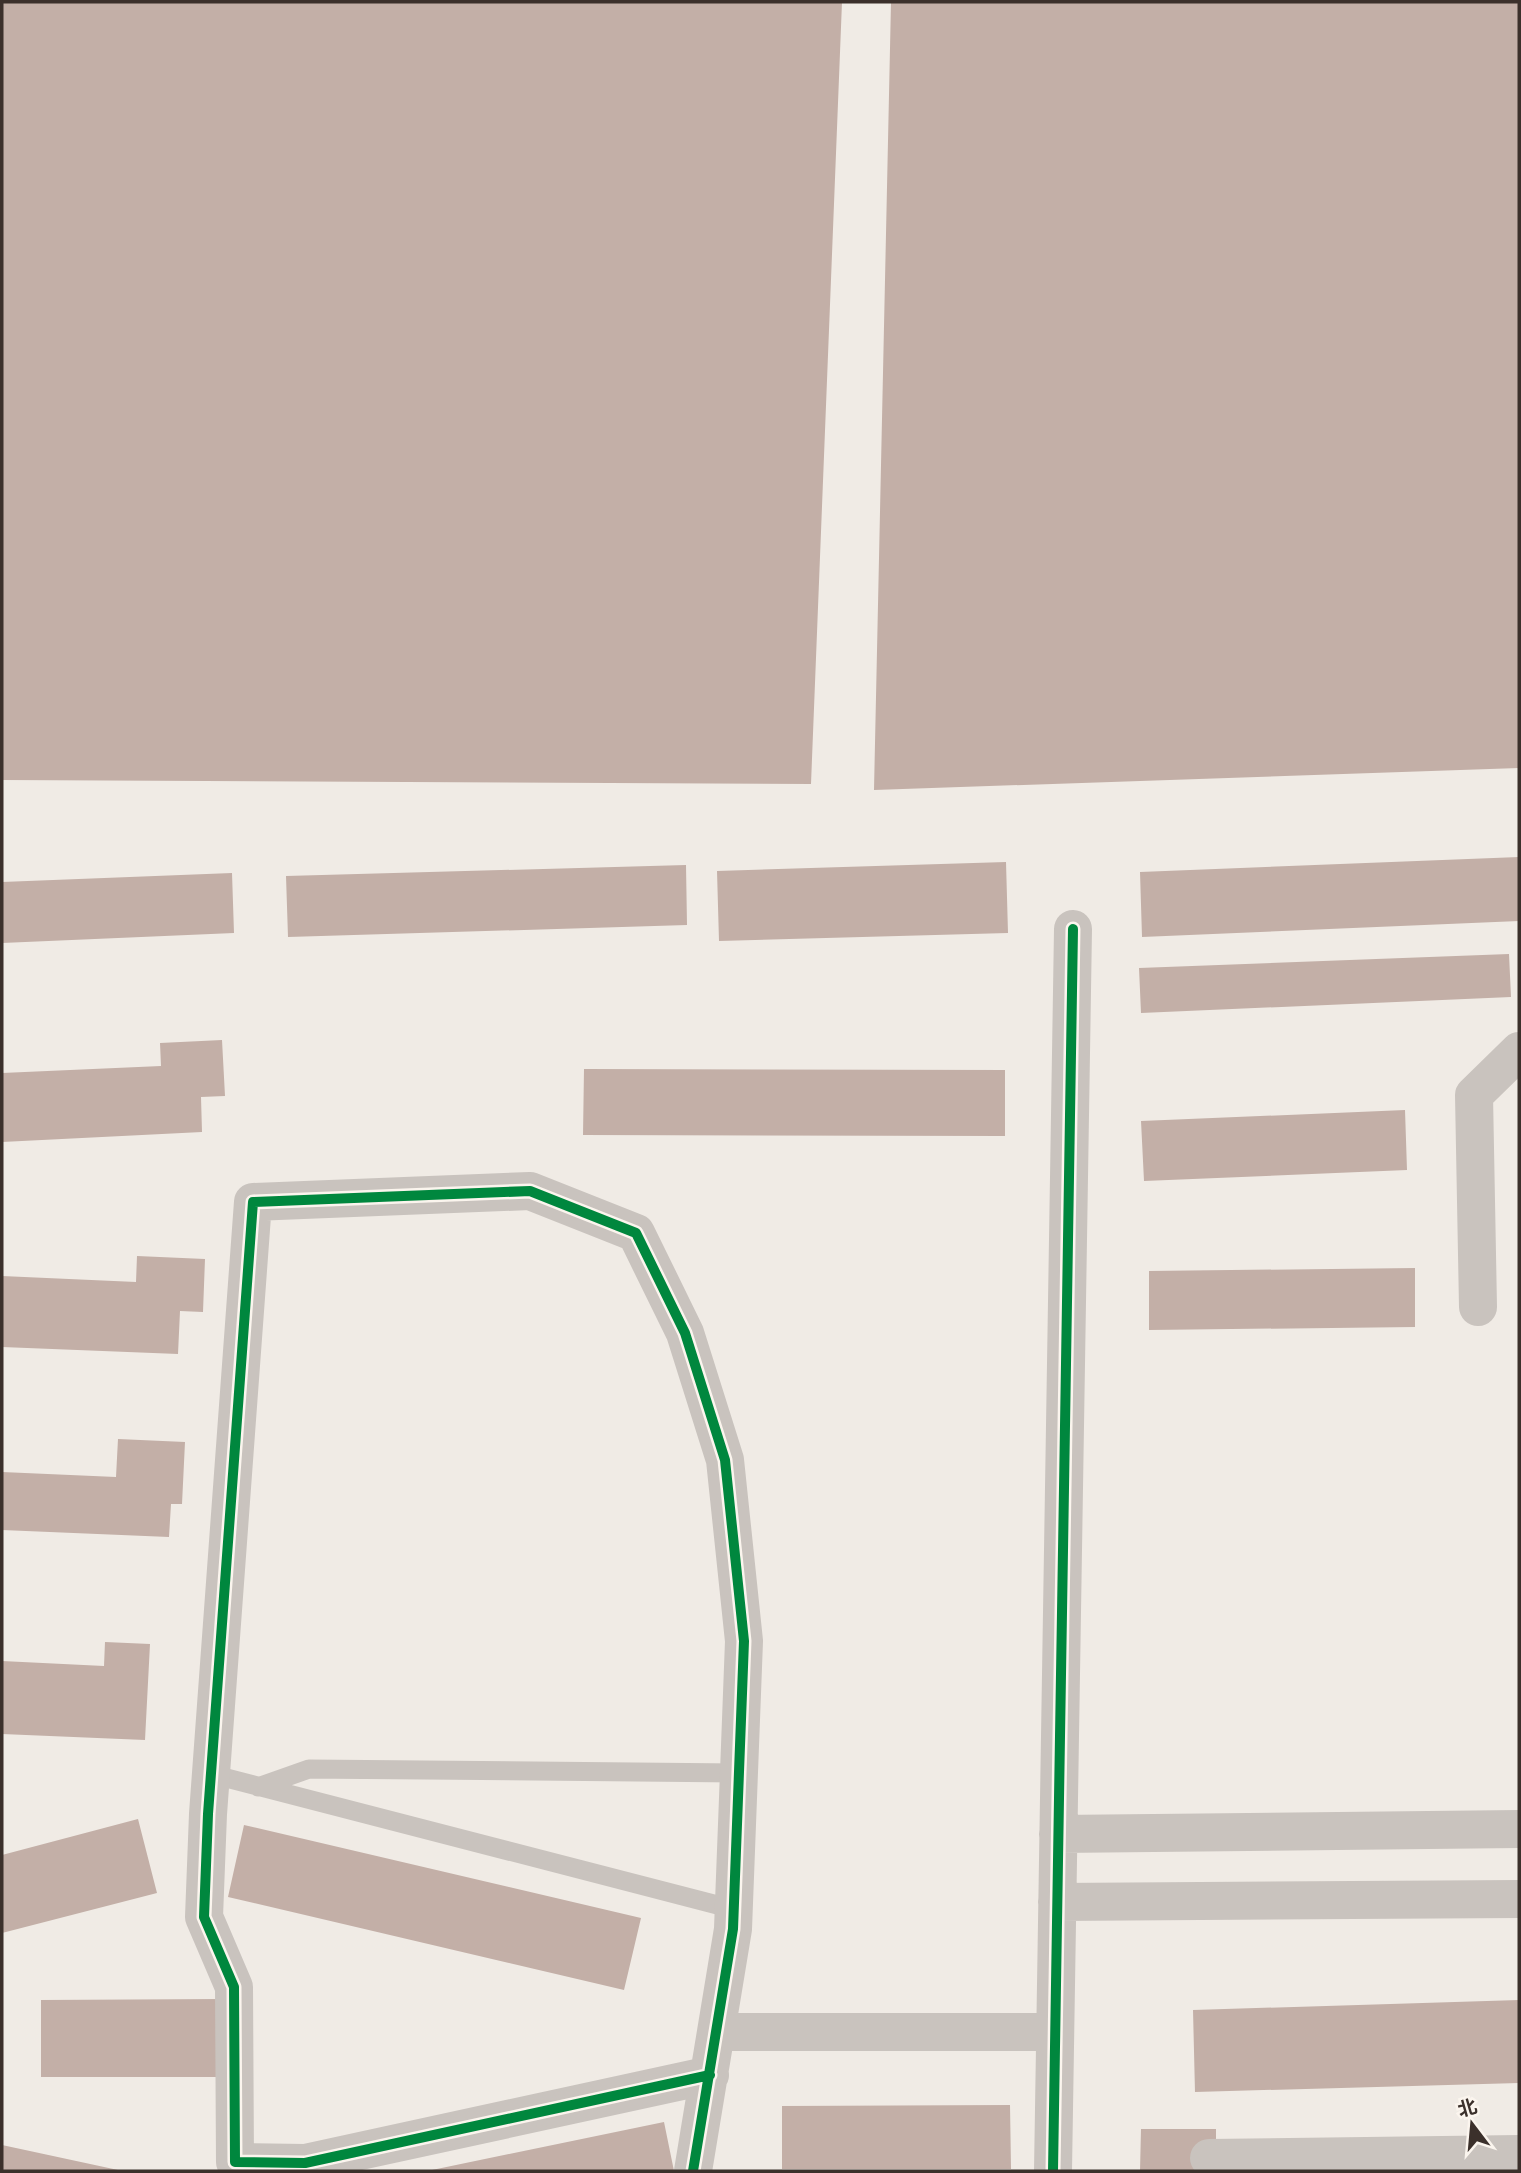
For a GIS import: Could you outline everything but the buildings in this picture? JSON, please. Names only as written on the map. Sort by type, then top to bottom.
[{"type":"street","points":[[1053,2171],[1073,929]]},
{"type":"street","points":[[1478,1307],[1474,1095],[1519,1051]]},
{"type":"street","points":[[693,2171],[710,2075],[733,1929],[744,1641],[725,1460],[685,1333],[636,1233],[530,1191],[253,1202],[211,1774],[204,1917],[234,1987],[235,2162],[305,2163],[710,2075]]},
{"type":"street","points":[[1058,1834],[1519,1829]]},
{"type":"street","points":[[1057,1902],[1519,1899]]},
{"type":"street","points":[[717,2032],[1055,2032]]},
{"type":"street","points":[[1209,2158],[1519,2154]]},
{"type":"lane","points":[[258,1787],[309,1769],[738,1773]]},
{"type":"lane","points":[[211,1774],[733,1909]]},
{"type":"cycle path","points":[[1053,2171],[1073,929]]},
{"type":"cycle path","points":[[693,2171],[733,1929],[744,1641],[725,1460],[685,1333],[636,1233],[530,1191],[253,1202],[208,1814],[204,1917],[234,1987],[235,2162],[305,2163],[710,2075]]}]
